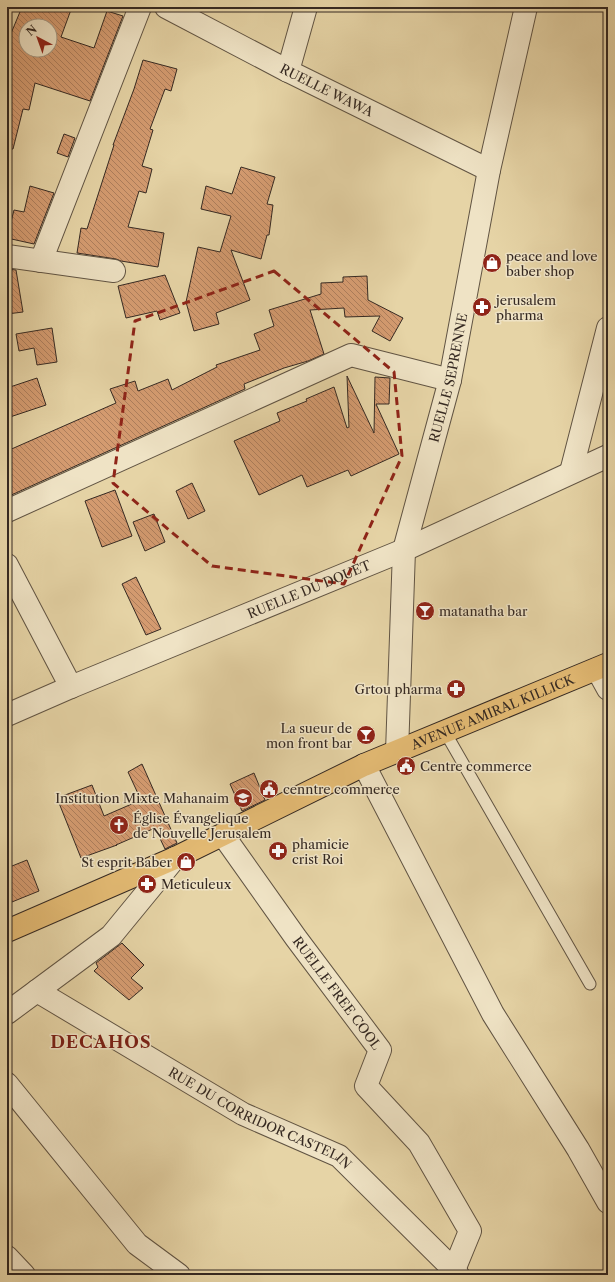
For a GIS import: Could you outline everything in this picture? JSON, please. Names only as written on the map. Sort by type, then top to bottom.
[{"type":"main road","name":"AVENUE AMIRAL KILLICK","points":[[7,931],[175,858],[364,766],[602,667]]},
{"type":"street","points":[[40,261],[140,7]]},
{"type":"street","name":"RUELLE WAWA","points":[[166,7],[288,71],[490,170]]},
{"type":"street","points":[[288,71],[306,7]]},
{"type":"street","name":"RUELLE SEPRENNE","points":[[397,752],[404,550],[450,380],[490,170],[526,7]]},
{"type":"street","points":[[7,256],[114,271]]},
{"type":"street","points":[[571,472],[608,328]]},
{"type":"street","points":[[7,511],[351,355],[450,380]]},
{"type":"street","name":"RUELLE DU DOUET","points":[[7,715],[71,687],[404,550],[608,456]]},
{"type":"street","points":[[7,565],[71,687]]},
{"type":"street","points":[[602,667],[608,689]]},
{"type":"street","points":[[364,766],[493,1014],[578,1149],[608,1202]]},
{"type":"street","name":"RUELLE FREE COOL","points":[[223,835],[296,938],[380,1050],[366,1086],[419,1143],[470,1231],[454,1273]]},
{"type":"street","points":[[7,1013],[111,936],[175,858]]},
{"type":"street","name":"RUE DU CORRIDOR CASTELIN","points":[[37,991],[243,1114],[339,1156],[454,1273]]},
{"type":"street","points":[[7,1084],[137,1244],[179,1275]]},
{"type":"street","points":[[7,1256],[24,1275]]},
{"type":"lane","points":[[445,732],[590,984]]},
{"type":"highlighted area","points":[[274,271],[394,372],[402,456],[344,584],[212,566],[113,483],[135,321]]},
{"type":"building","points":[[22,7],[72,7],[61,37],[94,48],[107,11],[123,16],[90,101],[35,83],[29,110],[23,109],[13,149],[7,149],[7,43]]},
{"type":"building","points":[[143,60],[177,69],[171,91],[165,89],[150,129],[153,130],[142,166],[152,169],[146,193],[139,191],[128,227],[164,233],[158,267],[77,253],[81,228],[87,229],[113,145]]},
{"type":"building","points":[[64,134],[75,138],[68,157],[57,153]]},
{"type":"building","points":[[241,167],[275,177],[267,204],[273,205],[269,235],[267,235],[261,259],[231,250],[250,300],[216,313],[219,324],[194,331],[186,302],[198,247],[220,252],[231,216],[201,209],[206,186],[232,194]]},
{"type":"building","points":[[30,186],[54,193],[34,244],[7,238],[14,210],[24,212]]},
{"type":"building","points":[[7,269],[16,270],[23,312],[7,314]]},
{"type":"building","points":[[165,275],[180,313],[160,320],[157,311],[126,318],[118,286]]},
{"type":"building","points":[[367,276],[368,300],[403,318],[390,341],[372,331],[380,316],[345,317],[344,308],[310,310],[324,354],[244,384],[245,389],[7,497],[7,451],[116,403],[110,389],[135,381],[138,391],[168,379],[172,390],[217,367],[216,365],[260,350],[254,334],[274,326],[269,310],[321,294],[321,283],[343,282],[343,277]]},
{"type":"building","points":[[52,328],[57,362],[37,365],[34,348],[19,351],[16,334]]},
{"type":"building","points":[[347,376],[374,433],[375,377],[390,378],[389,404],[376,404],[399,454],[351,476],[348,470],[307,487],[302,475],[259,495],[234,441],[280,421],[277,413],[307,401],[306,399],[334,387],[347,428],[349,427]]},
{"type":"building","points":[[37,378],[46,405],[7,418],[7,388]]},
{"type":"building","points":[[192,483],[205,511],[188,519],[176,491]]},
{"type":"building","points":[[115,490],[132,536],[102,547],[85,501]]},
{"type":"building","points":[[154,514],[165,542],[145,551],[133,522]]},
{"type":"building","points":[[136,577],[161,629],[146,635],[122,584]]},
{"type":"building","points":[[142,764],[177,843],[165,849],[155,828],[117,845],[81,858],[57,798],[92,785],[104,816],[141,800],[128,772]]},
{"type":"building","points":[[254,773],[265,800],[242,811],[230,784]]},
{"type":"building","points":[[27,860],[39,891],[7,904],[7,868]]},
{"type":"building","points":[[122,943],[144,965],[131,978],[143,988],[129,1000],[94,971],[98,967],[96,963]]},
{"type":"place","name":"peace and love baber shop","points":[[492,263]]},
{"type":"place","name":"jerusalem pharma","points":[[482,307]]},
{"type":"place","name":"matanatha bar","points":[[425,611]]},
{"type":"place","name":"Grtou pharma","points":[[456,689]]},
{"type":"place","name":"La sueur de mon front bar","points":[[366,735]]},
{"type":"place","name":"Centre commerce","points":[[406,766]]},
{"type":"place","name":"cenntre commerce","points":[[269,789]]},
{"type":"place","name":"Institution Mixte Mahanaim","points":[[243,798]]},
{"type":"place","name":"Église Évangelique de Nouvelle Jerusalem","points":[[119,825]]},
{"type":"place","name":"phamicie crist Roi","points":[[278,851]]},
{"type":"place","name":"St esprit Baber","points":[[186,862]]},
{"type":"place","name":"Meticuleux","points":[[147,884]]},
{"type":"district","name":"DECAHOS","points":[[101,1042]]}]
